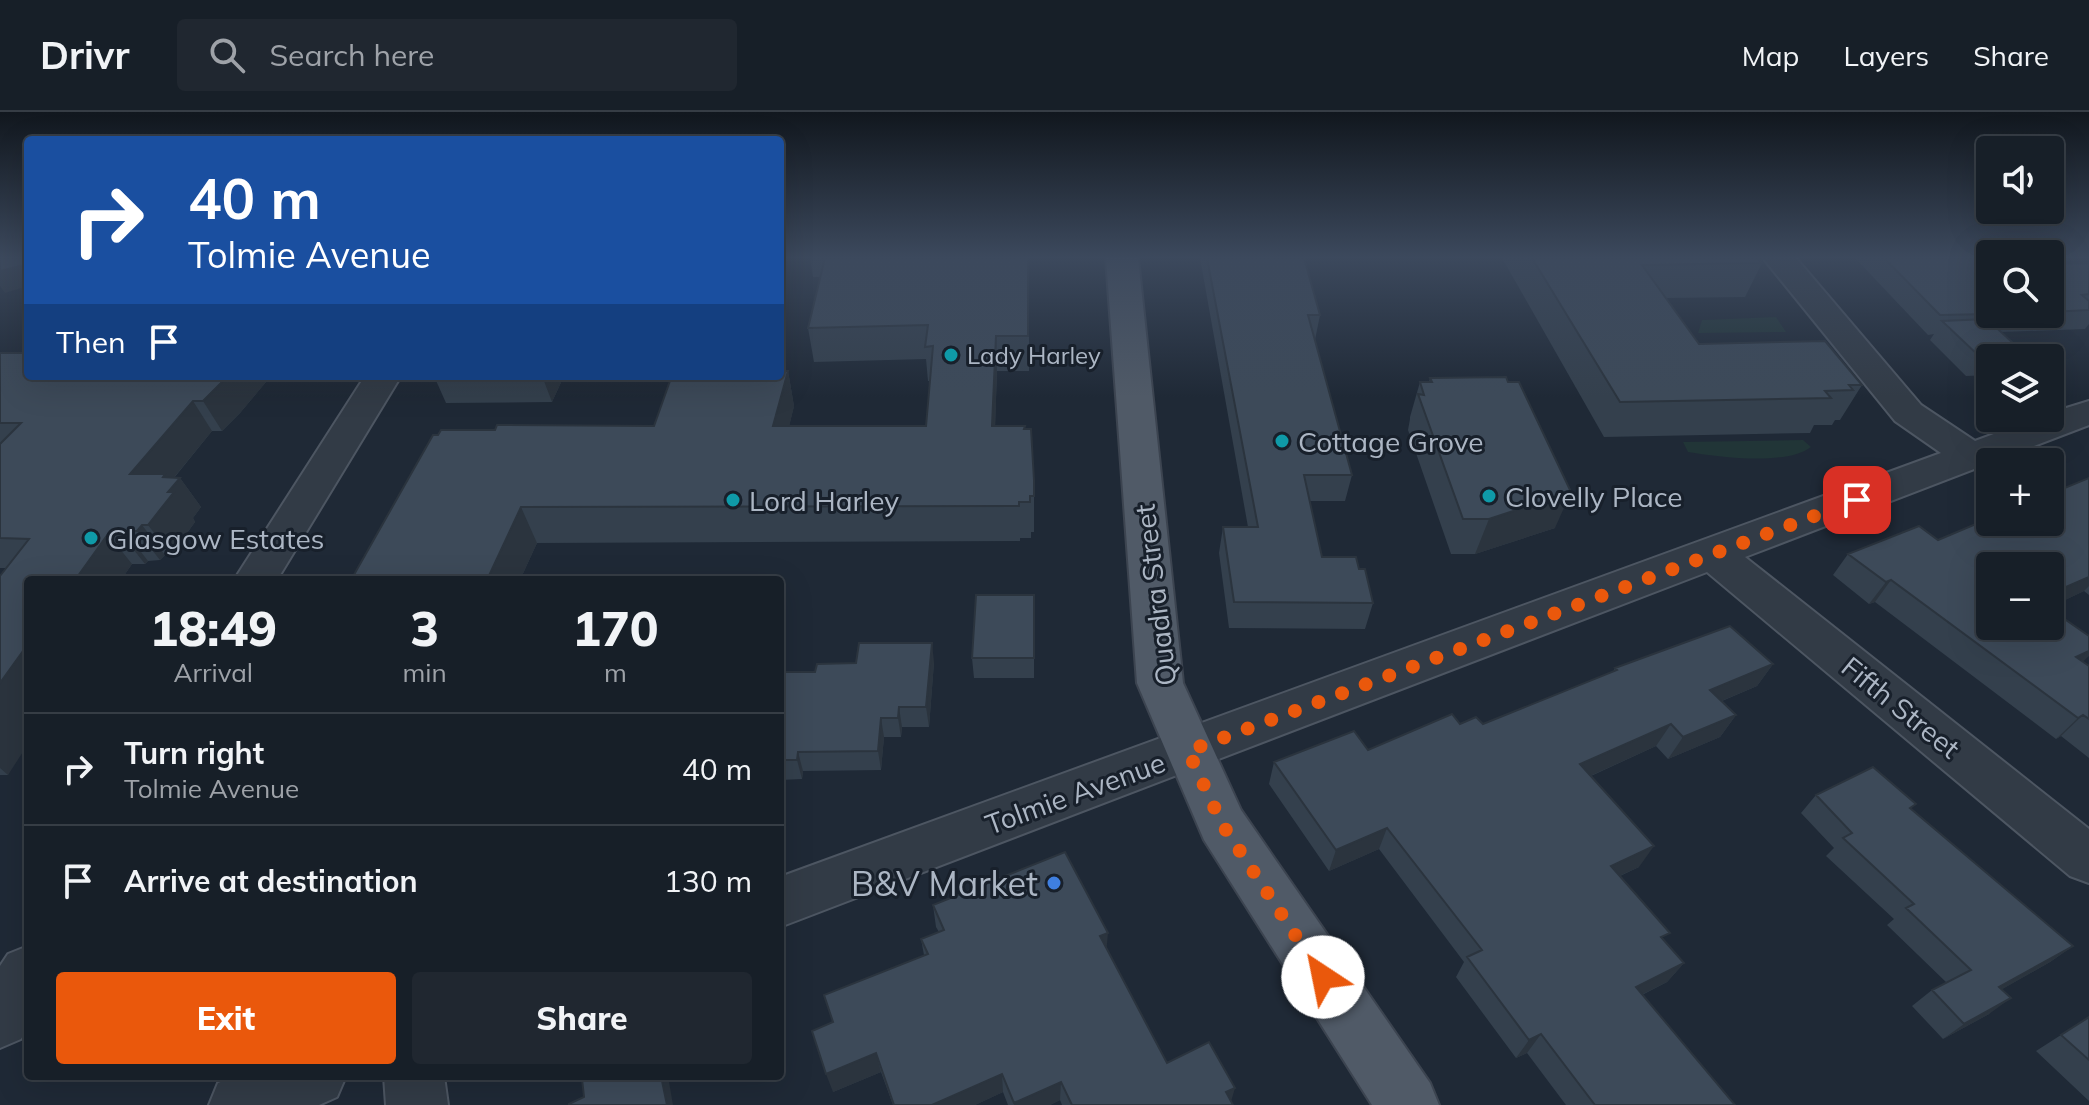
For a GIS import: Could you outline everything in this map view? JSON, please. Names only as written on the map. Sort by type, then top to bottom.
[{"type":"main road","name":"Quadra Street","points":[[1126,304],[1160,683],[1222,824],[1408,1105]]},
{"type":"street","points":[[1818,304],[1908,413],[1972,457]]},
{"type":"street","points":[[258,576],[380,380]]},
{"type":"street","name":"Tolmie Avenue","points":[[784,901],[2089,412]]},
{"type":"street","name":"Fifth Street","points":[[1713,554],[2089,860]]},
{"type":"street","points":[[0,1019],[24,980]]},
{"type":"street","points":[[240,1105],[306,1080]]},
{"type":"street","points":[[414,1080],[417,1105]]},
{"type":"green space","points":[[1776,317],[1786,332],[1698,333],[1702,320]]},
{"type":"green space","points":[[1803,440],[1811,447],[1800,453],[1769,458],[1734,458],[1688,452],[1683,442]]},
{"type":"building","points":[[814,304],[1028,304],[1028,336],[996,336],[992,426],[1025,426],[1024,429],[1031,429],[1034,496],[1030,496],[1030,502],[1019,502],[1019,506],[521,507],[489,576],[353,576],[433,435],[438,435],[441,430],[495,430],[497,425],[654,426],[670,380],[784,380],[784,371],[788,371],[773,426],[926,426],[933,346],[925,347],[928,325],[808,328]]},
{"type":"building","points":[[1216,304],[1317,304],[1320,315],[1308,315],[1352,475],[1304,475],[1322,557],[1356,557],[1359,569],[1365,569],[1373,603],[1234,602],[1223,527],[1258,527]]},
{"type":"building","points":[[1560,304],[1670,304],[1699,344],[1825,341],[1862,385],[1849,385],[1853,390],[1825,391],[1831,398],[1620,402]]},
{"type":"building","points":[[1930,304],[1976,304],[1976,314],[1940,315]]},
{"type":"building","points":[[2064,304],[2089,304],[2089,310],[2064,311]]},
{"type":"building","points":[[1976,319],[1976,328],[1997,328],[2014,344],[1976,344],[1976,353],[1942,321]]},
{"type":"building","points":[[0,353],[24,353],[24,380],[224,380],[203,401],[193,401],[130,474],[165,474],[163,477],[180,478],[168,492],[174,492],[148,525],[142,525],[137,531],[125,531],[122,535],[108,534],[78,576],[24,576],[24,650],[0,683],[0,576],[29,539],[0,538],[0,444],[21,423],[0,423]]},
{"type":"building","points":[[1506,377],[1508,382],[1519,382],[1571,492],[1489,519],[1463,519],[1418,394],[1424,395],[1420,382],[1432,382],[1430,378]]},
{"type":"building","points":[[2089,478],[2089,577],[2064,588],[2064,552],[1976,552],[1976,640],[2064,640],[2064,619],[2089,636],[2089,651],[2076,657],[2089,666],[2089,719],[2083,715],[2078,718],[1891,580],[1886,582],[1848,554],[1919,526],[1938,540],[1976,524],[1976,536],[2064,536],[2064,488]]},
{"type":"building","points":[[976,595],[1034,595],[1034,658],[972,658]]},
{"type":"building","points":[[1730,626],[1773,664],[1710,690],[1736,715],[1683,737],[1671,724],[1580,764],[1654,846],[1611,866],[1670,933],[1661,937],[1684,963],[1636,987],[1735,1105],[1595,1105],[1541,1034],[1529,1040],[1467,957],[1482,950],[1387,828],[1336,850],[1274,762],[1354,731],[1368,750],[1452,714],[1460,724],[1476,717],[1483,724],[1617,670],[1615,668]]},
{"type":"building","points":[[859,643],[932,643],[926,707],[899,707],[898,718],[881,718],[878,751],[798,752],[797,760],[784,760],[784,672],[815,672],[817,664],[856,663]]},
{"type":"building","points":[[1873,767],[1916,804],[1910,808],[2073,946],[1999,987],[2011,998],[1964,1024],[1932,990],[1971,970],[1906,908],[1914,904],[1843,838],[1852,833],[1816,795]]},
{"type":"building","points":[[1065,852],[1108,933],[1100,936],[1167,1063],[1209,1042],[1235,1088],[1226,1092],[1233,1105],[1072,1105],[1061,1082],[1014,1103],[1002,1074],[932,1105],[894,1105],[876,1053],[826,1074],[812,1031],[833,1022],[824,995],[928,954],[921,939],[944,930],[933,905]]},
{"type":"building","points":[[2089,1017],[2089,1060],[2061,1035]]},
{"type":"building","points":[[582,1080],[662,1080],[667,1105],[569,1105],[584,1097]]},
{"type":"place","name":"Lady Harley","points":[[951,355]]},
{"type":"place","name":"Cottage Grove","points":[[1282,441]]},
{"type":"place","name":"Clovelly Place","points":[[1489,496]]},
{"type":"place","name":"Lord Harley","points":[[733,500]]},
{"type":"place","name":"Glasgow Estates","points":[[91,538]]},
{"type":"place","name":"B&V Market","points":[[1054,883]]},
{"type":"route","points":[[1323,977],[1222,824],[1188,751],[1857,500]]}]
